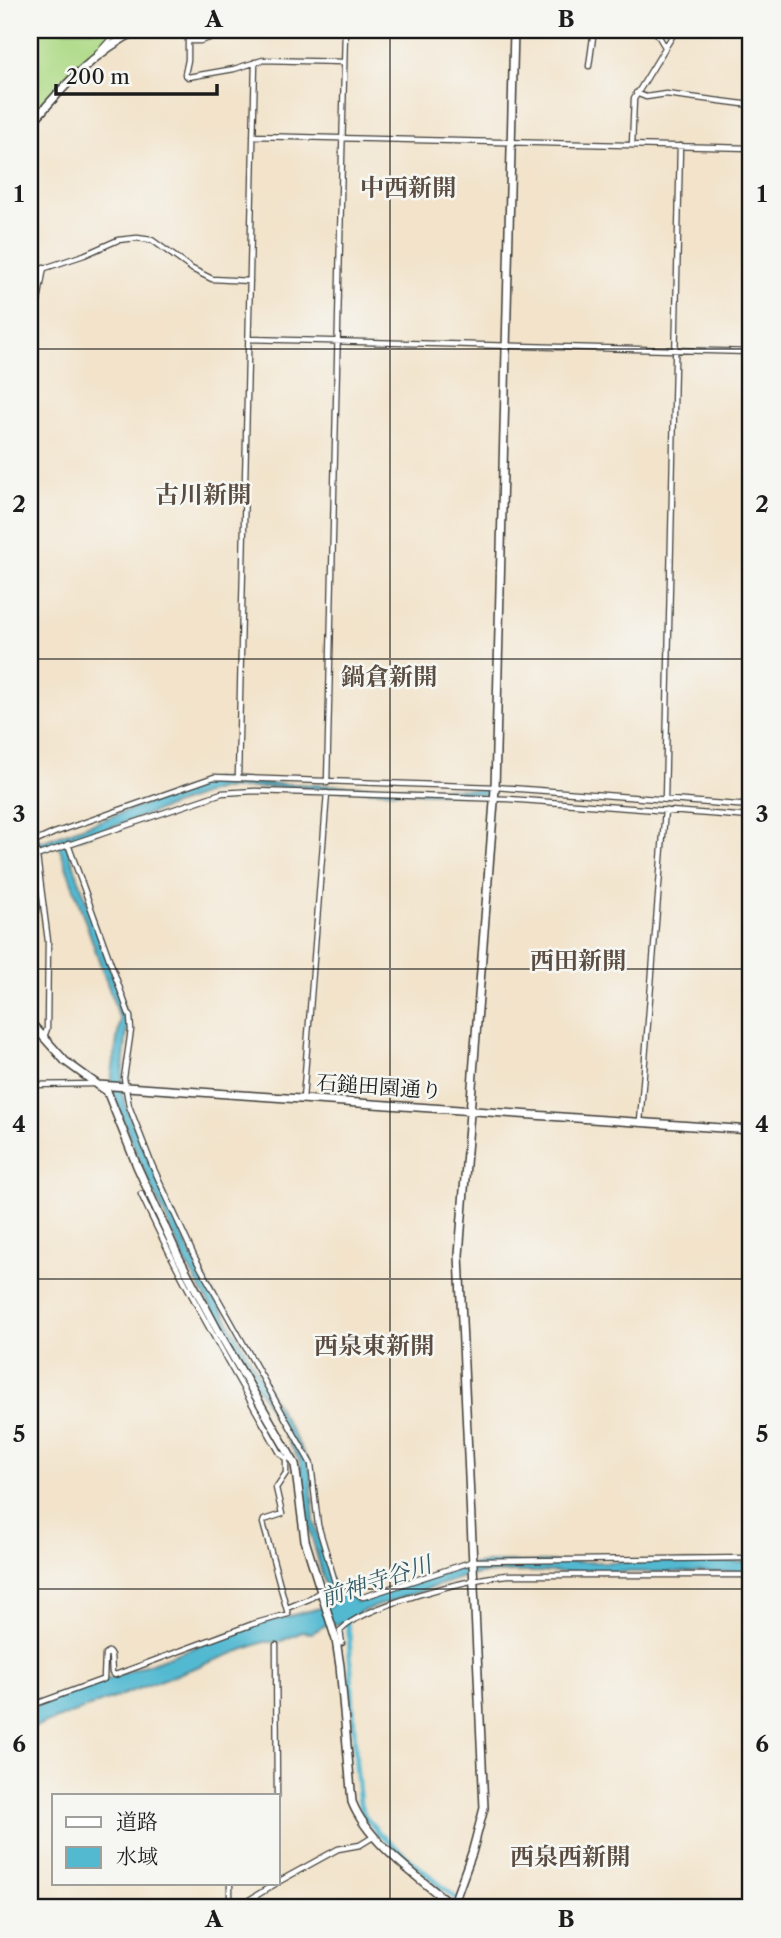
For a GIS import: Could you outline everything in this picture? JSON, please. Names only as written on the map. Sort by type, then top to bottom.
[{"type":"street","points":[[30,125],[119,30]]},
{"type":"street","points":[[95,57],[139,30]]},
{"type":"street","points":[[188,30],[185,74],[188,76],[234,69],[255,62],[343,62]]},
{"type":"street","points":[[188,41],[200,41],[237,30],[244,35]]},
{"type":"street","points":[[327,783],[345,30]]},
{"type":"street","points":[[141,1194],[170,1256],[280,1453],[295,1464],[305,1540],[336,1644],[352,1802],[365,1828],[373,1837],[454,1904],[484,1808],[459,1255],[495,793],[514,30]]},
{"type":"street","points":[[589,66],[594,30]]},
{"type":"street","points":[[655,30],[665,47]]},
{"type":"street","points":[[632,145],[636,93],[676,30]]},
{"type":"street","points":[[238,777],[255,62]]},
{"type":"street","points":[[636,93],[646,97],[666,94],[751,105]]},
{"type":"street","points":[[253,136],[751,148]]},
{"type":"street","points":[[664,800],[680,146]]},
{"type":"street","points":[[30,273],[84,255],[118,240],[137,238],[152,240],[192,269],[212,279],[250,281]]},
{"type":"street","points":[[30,347],[44,267]]},
{"type":"street","points":[[248,339],[751,352]]},
{"type":"street","points":[[34,842],[206,780],[238,777],[751,806]]},
{"type":"street","points":[[30,858],[211,795],[254,792],[495,793],[751,817]]},
{"type":"street","points":[[303,1100],[327,793]]},
{"type":"street","points":[[640,1123],[664,810]]},
{"type":"street","points":[[30,816],[48,941],[47,1029],[43,1038]]},
{"type":"street","points":[[68,844],[130,1017],[125,1087],[129,1106],[149,1158],[194,1256],[309,1459],[314,1473],[318,1525],[335,1582],[363,1597],[474,1562],[751,1558]]},
{"type":"street","points":[[30,1022],[65,1061],[107,1091],[178,1256],[288,1458],[288,1469],[277,1485],[276,1492],[282,1514],[264,1520],[263,1523],[288,1614],[253,1624],[115,1675],[112,1673],[111,1655],[108,1652],[105,1655],[104,1679],[30,1706]]},
{"type":"street","points":[[30,1085],[98,1085]]},
{"type":"street","name":"石鎚田園通り","points":[[98,1085],[751,1130]]},
{"type":"street","points":[[336,1644],[342,1643],[340,1631],[355,1618],[474,1578],[508,1575],[751,1575]]},
{"type":"street","points":[[287,1608],[321,1591]]},
{"type":"street","points":[[276,1645],[278,1794]]},
{"type":"street","points":[[280,1881],[338,1849],[359,1845],[373,1837]]},
{"type":"street","points":[[230,1885],[229,1908],[249,1900],[273,1885]]},
{"type":"green space","points":[[30,30],[116,30],[30,119]]},
{"type":"water","points":[[215,779],[237,779],[254,783],[490,790],[490,795],[270,787],[219,789],[66,843],[128,1019],[121,1089],[129,1115],[190,1253],[307,1459],[311,1474],[314,1521],[331,1582],[353,1595],[356,1602],[468,1565],[496,1562],[751,1562],[751,1572],[510,1572],[463,1577],[362,1611],[342,1623],[324,1626],[312,1633],[302,1632],[279,1642],[264,1642],[30,1729],[30,1708],[254,1625],[332,1605],[307,1519],[300,1462],[186,1263],[110,1088],[120,1020],[60,849],[57,845],[30,855],[30,846]]},
{"type":"waterway","name":"前神寺谷川","points":[[345,1616],[349,1633],[360,1804],[366,1818],[380,1834],[467,1908]]},
{"type":"district","name":"中西新開","points":[[408,188]]},
{"type":"district","name":"古川新開","points":[[203,495]]},
{"type":"district","name":"鍋倉新開","points":[[389,677]]},
{"type":"district","name":"西田新開","points":[[578,961]]},
{"type":"district","name":"西泉東新開","points":[[374,1346]]},
{"type":"district","name":"西泉西新開","points":[[570,1857]]}]
